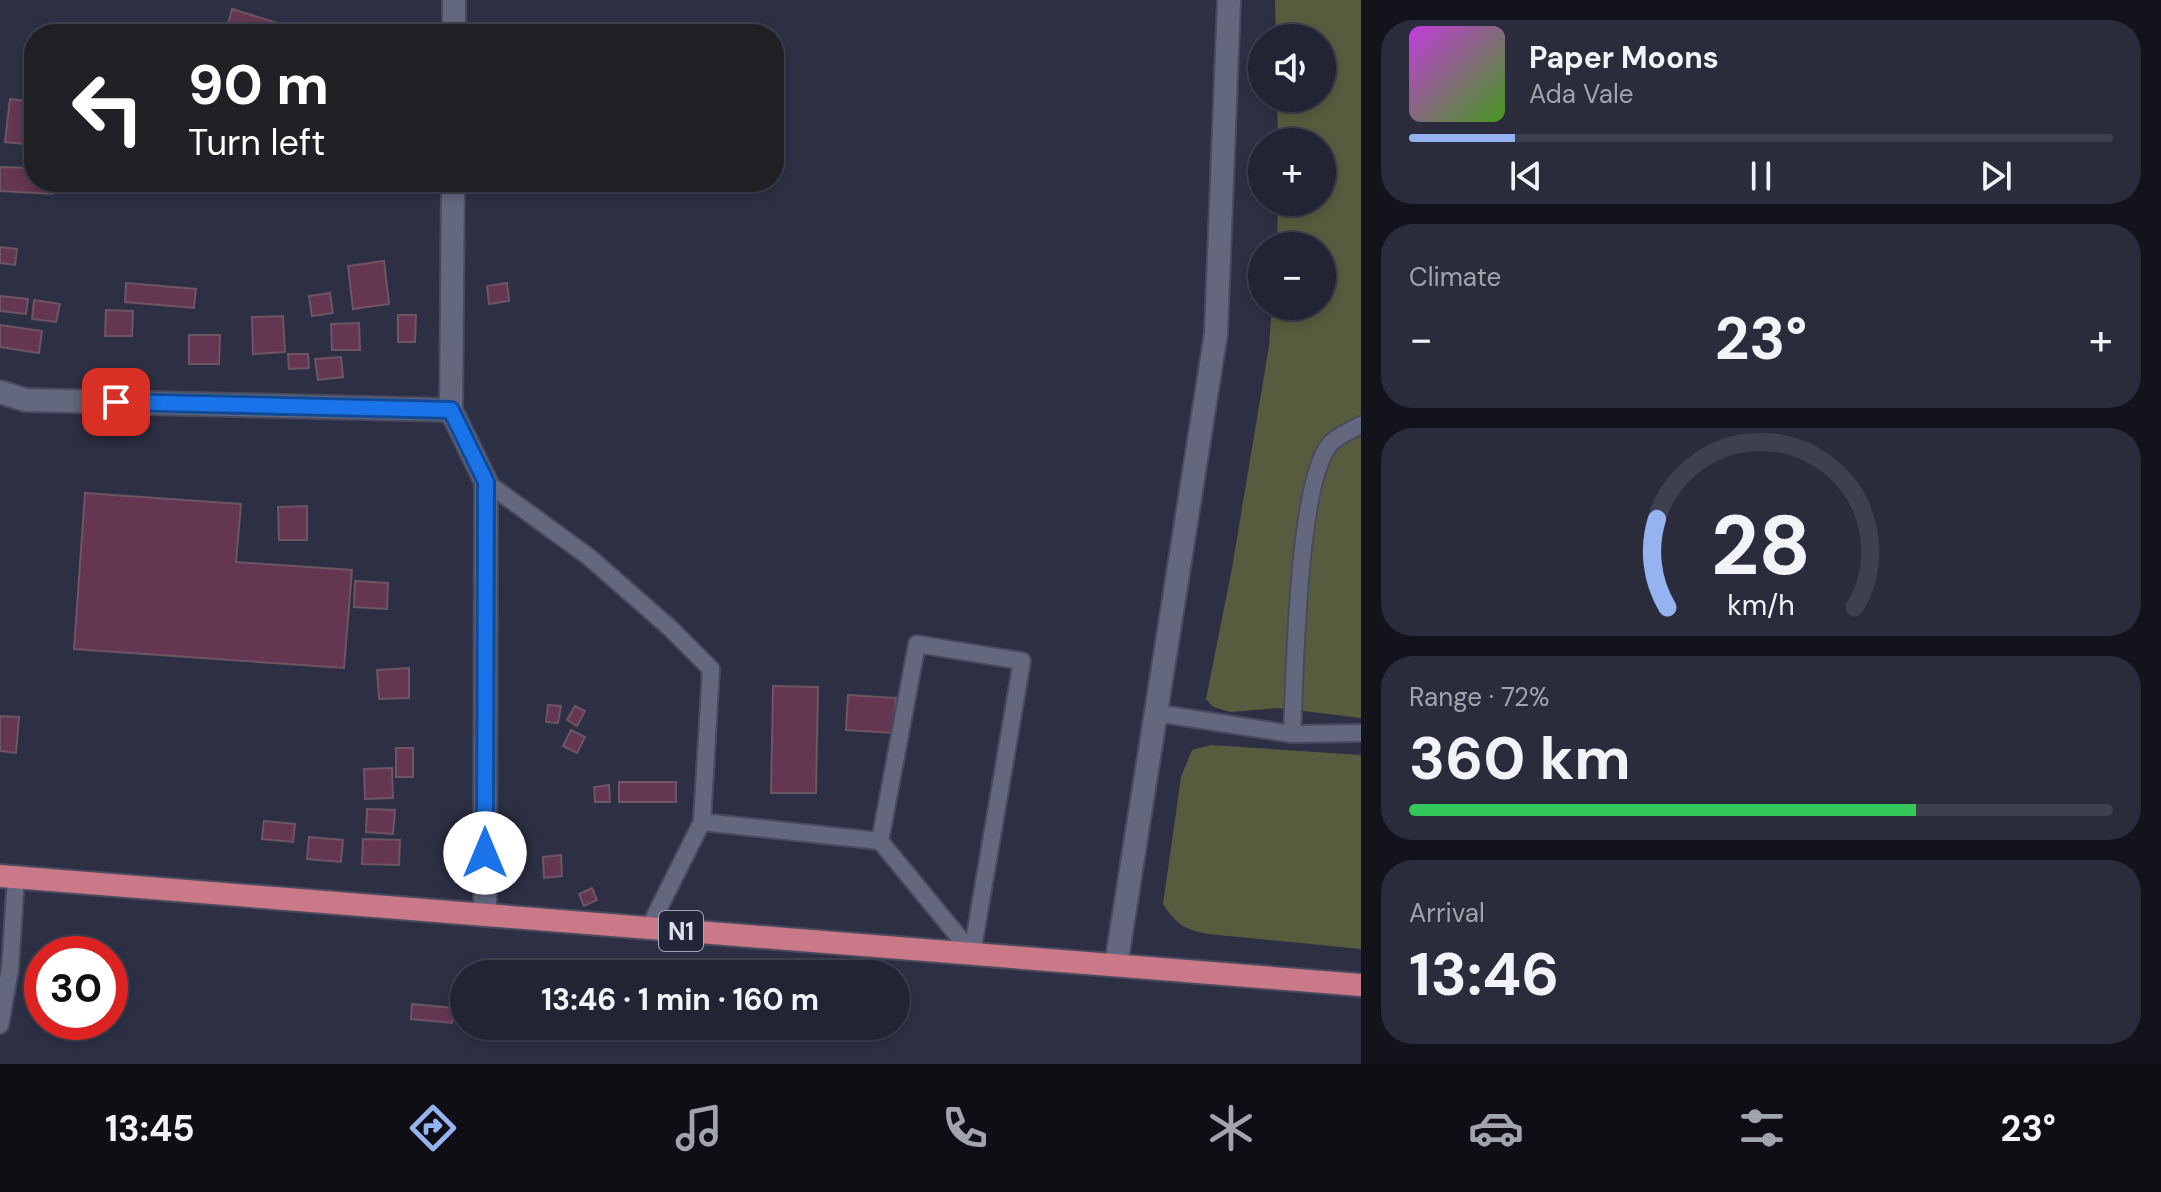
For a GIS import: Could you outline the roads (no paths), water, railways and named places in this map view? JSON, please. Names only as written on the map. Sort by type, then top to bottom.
[{"type":"highway","name":"N1","points":[[8,877],[1361,985]]},
{"type":"street","points":[[454,0],[454,24]]},
{"type":"street","points":[[1116,965],[1216,333],[1229,0]]},
{"type":"street","points":[[453,192],[451,410],[486,482],[485,915]]},
{"type":"street","points":[[0,392],[25,400],[451,410]]},
{"type":"lane","points":[[1292,734],[1302,568],[1313,482],[1330,444],[1361,425]]},
{"type":"lane","points":[[486,482],[589,557],[670,628],[711,669],[702,822],[649,928]]},
{"type":"lane","points":[[880,841],[917,644],[1022,661],[972,953]]},
{"type":"lane","points":[[1156,713],[1292,734],[1361,733]]},
{"type":"lane","points":[[702,822],[880,841],[972,953]]},
{"type":"lane","points":[[0,1025],[10,969],[8,877]]}]
